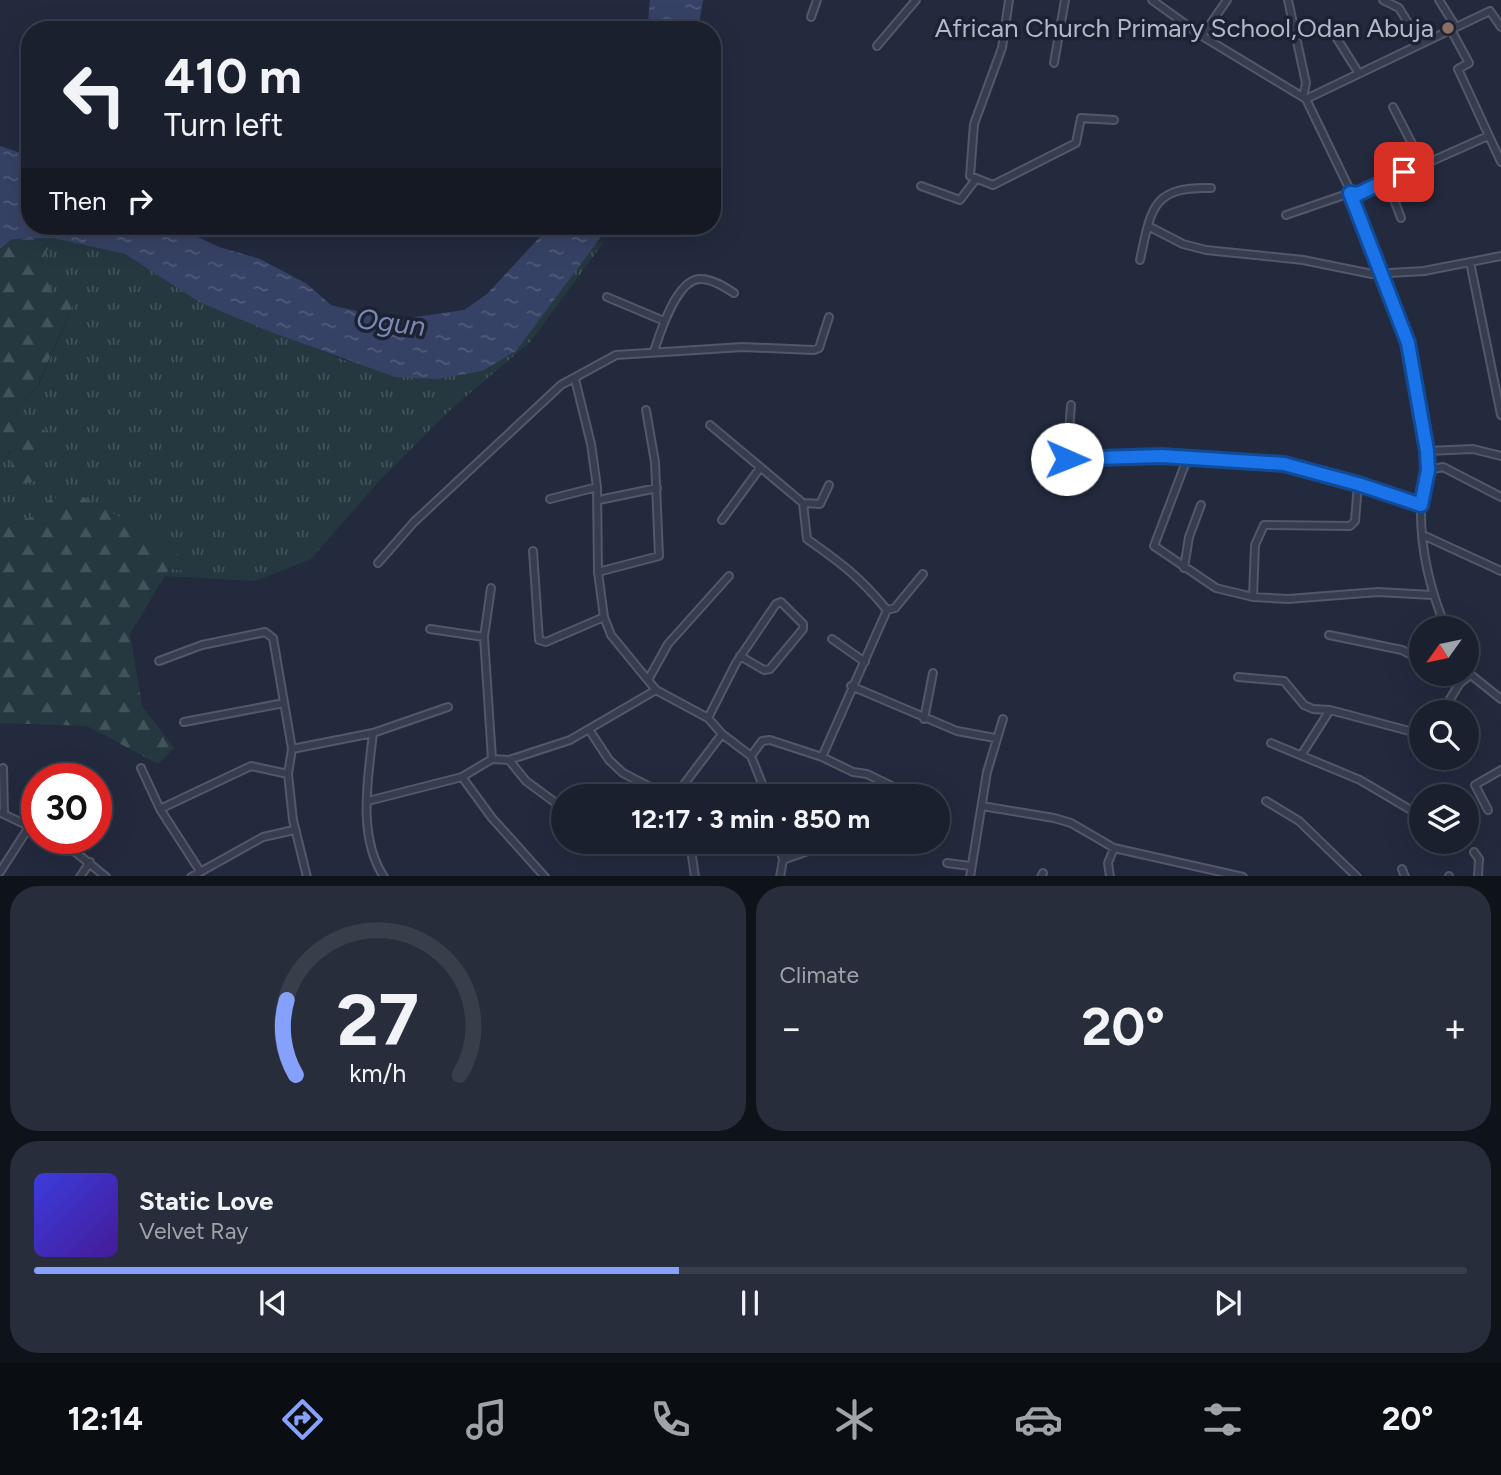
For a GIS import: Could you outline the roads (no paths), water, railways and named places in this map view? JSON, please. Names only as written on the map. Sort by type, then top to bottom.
[{"type":"street","points":[[811,17],[817,0]]},
{"type":"street","points":[[877,46],[916,0]]},
{"type":"street","points":[[1009,0],[1002,48],[974,124],[970,176],[993,185],[1076,143],[1081,118],[1114,120]]},
{"type":"street","points":[[1054,63],[1065,0]]},
{"type":"street","points":[[1152,0],[1202,36],[1304,98],[1350,193],[1384,275],[1408,343],[1427,451],[1428,470],[1421,505],[1424,536],[1432,595],[1441,616]]},
{"type":"street","points":[[1202,36],[1227,0]]},
{"type":"street","points":[[1299,0],[1289,2],[1307,83],[1304,98]]},
{"type":"street","points":[[1383,0],[1399,8],[1420,44]]},
{"type":"street","points":[[1439,0],[1469,63],[1458,69],[1501,162]]},
{"type":"street","points":[[1304,98],[1490,11],[1501,27]]},
{"type":"street","points":[[1336,37],[1358,72]]},
{"type":"street","points":[[1393,107],[1422,163]]},
{"type":"street","points":[[1286,215],[1350,193],[1358,194],[1422,163],[1488,136]]},
{"type":"street","points":[[921,186],[960,200],[976,179]]},
{"type":"street","points":[[1387,181],[1401,218]]},
{"type":"street","points":[[1140,260],[1152,209],[1167,194],[1185,187],[1211,188]]},
{"type":"street","points":[[1148,226],[1183,244],[1206,250],[1303,260],[1384,275],[1424,271],[1501,256]]},
{"type":"street","points":[[1470,262],[1501,415]]},
{"type":"street","points":[[654,351],[664,321],[685,286],[699,279],[721,285],[734,293]]},
{"type":"street","points":[[607,297],[664,321]]},
{"type":"street","points":[[378,563],[414,522],[561,385],[616,355],[743,347],[814,351],[819,348],[829,317]]},
{"type":"street","points":[[575,379],[591,443],[599,500],[598,572],[604,617],[614,641],[656,690],[708,718],[722,734],[751,756],[762,784]]},
{"type":"street","points":[[1071,405],[1067,459],[1161,456],[1284,464],[1421,505]]},
{"type":"street","points":[[598,572],[659,556],[657,488],[646,410]]},
{"type":"street","points":[[710,425],[803,503],[818,505],[829,485]]},
{"type":"street","points":[[1427,451],[1473,449],[1501,456]]},
{"type":"street","points":[[1187,459],[1154,546],[1216,589],[1253,597],[1289,599],[1378,592],[1432,595]]},
{"type":"street","points":[[1428,470],[1443,467],[1501,497]]},
{"type":"street","points":[[722,520],[760,468]]},
{"type":"street","points":[[1253,597],[1255,545],[1264,525],[1350,526],[1355,521],[1358,484]]},
{"type":"street","points":[[550,499],[597,487]]},
{"type":"street","points":[[599,500],[657,488]]},
{"type":"street","points":[[803,503],[807,539],[836,557],[867,586],[887,610]]},
{"type":"street","points":[[1184,568],[1189,537],[1200,505]]},
{"type":"street","points":[[1424,536],[1501,571]]},
{"type":"street","points":[[533,551],[539,640],[546,642],[604,617]]},
{"type":"street","points":[[887,610],[894,608],[923,574]]},
{"type":"street","points":[[648,680],[668,644],[729,576]]},
{"type":"street","points":[[491,587],[484,637],[492,759]]},
{"type":"street","points":[[708,718],[740,656],[778,603],[790,609],[803,624],[803,629],[770,670],[764,670],[740,656]]},
{"type":"street","points":[[822,757],[851,686],[865,662],[887,610]]},
{"type":"street","points":[[430,629],[484,637]]},
{"type":"street","points":[[159,661],[202,645],[269,633],[273,638],[292,749],[288,774],[295,830],[307,876]]},
{"type":"street","points":[[1329,635],[1409,654]]},
{"type":"street","points":[[832,639],[865,662]]},
{"type":"street","points":[[924,719],[933,673]]},
{"type":"street","points":[[1238,677],[1284,681],[1304,705],[1313,709],[1330,710],[1409,731]]},
{"type":"street","points":[[1479,682],[1501,699]]},
{"type":"street","points":[[851,686],[957,731],[995,738]]},
{"type":"street","points":[[368,802],[462,777],[492,759],[509,760],[590,731],[619,710],[656,690]]},
{"type":"street","points":[[184,722],[284,703]]},
{"type":"street","points":[[292,749],[373,733],[448,706]]},
{"type":"street","points":[[1302,754],[1330,710]]},
{"type":"street","points":[[970,876],[995,738],[1003,719]]},
{"type":"street","points":[[590,731],[609,760],[623,773],[644,784]]},
{"type":"street","points":[[373,733],[368,829],[374,856],[384,876]]},
{"type":"street","points":[[685,784],[722,734]]},
{"type":"street","points":[[751,756],[762,741],[770,740],[822,757],[884,784]]},
{"type":"street","points":[[1271,743],[1360,780],[1409,809]]},
{"type":"street","points":[[509,760],[526,781],[551,799]]},
{"type":"street","points":[[160,809],[251,766],[288,774]]},
{"type":"street","points":[[3,768],[2,813],[21,823]]},
{"type":"street","points":[[141,768],[160,809],[200,871]]},
{"type":"street","points":[[1488,810],[1475,785],[1501,770]]},
{"type":"street","points":[[462,777],[492,818],[544,876]]},
{"type":"street","points":[[1266,801],[1299,821],[1356,876]]},
{"type":"street","points":[[982,806],[1055,818],[1071,823],[1114,848],[1238,876]]},
{"type":"street","points":[[192,876],[263,837],[295,830]]},
{"type":"street","points":[[0,872],[21,839]]},
{"type":"street","points":[[1110,876],[1108,863],[1114,848]]},
{"type":"street","points":[[81,854],[105,876]]},
{"type":"street","points":[[692,854],[695,876]]},
{"type":"street","points":[[780,876],[781,854]]},
{"type":"street","points":[[783,860],[800,854]]},
{"type":"street","points":[[1475,854],[1479,859],[1478,876]]},
{"type":"street","points":[[81,876],[90,862]]},
{"type":"street","points":[[947,863],[970,866]]},
{"type":"water","points":[[650,0],[703,0],[700,21],[648,21]]},
{"type":"water","name":"Ogun","points":[[0,146],[21,153],[21,235],[193,235],[219,247],[260,259],[307,284],[331,305],[394,320],[464,310],[487,294],[542,235],[602,235],[516,351],[482,371],[438,379],[395,377],[271,332],[199,302],[125,254],[53,238],[12,239],[0,249]]},
{"type":"place","name":"African Church Primary School,Odan Abuja","points":[[1448,28]]}]
